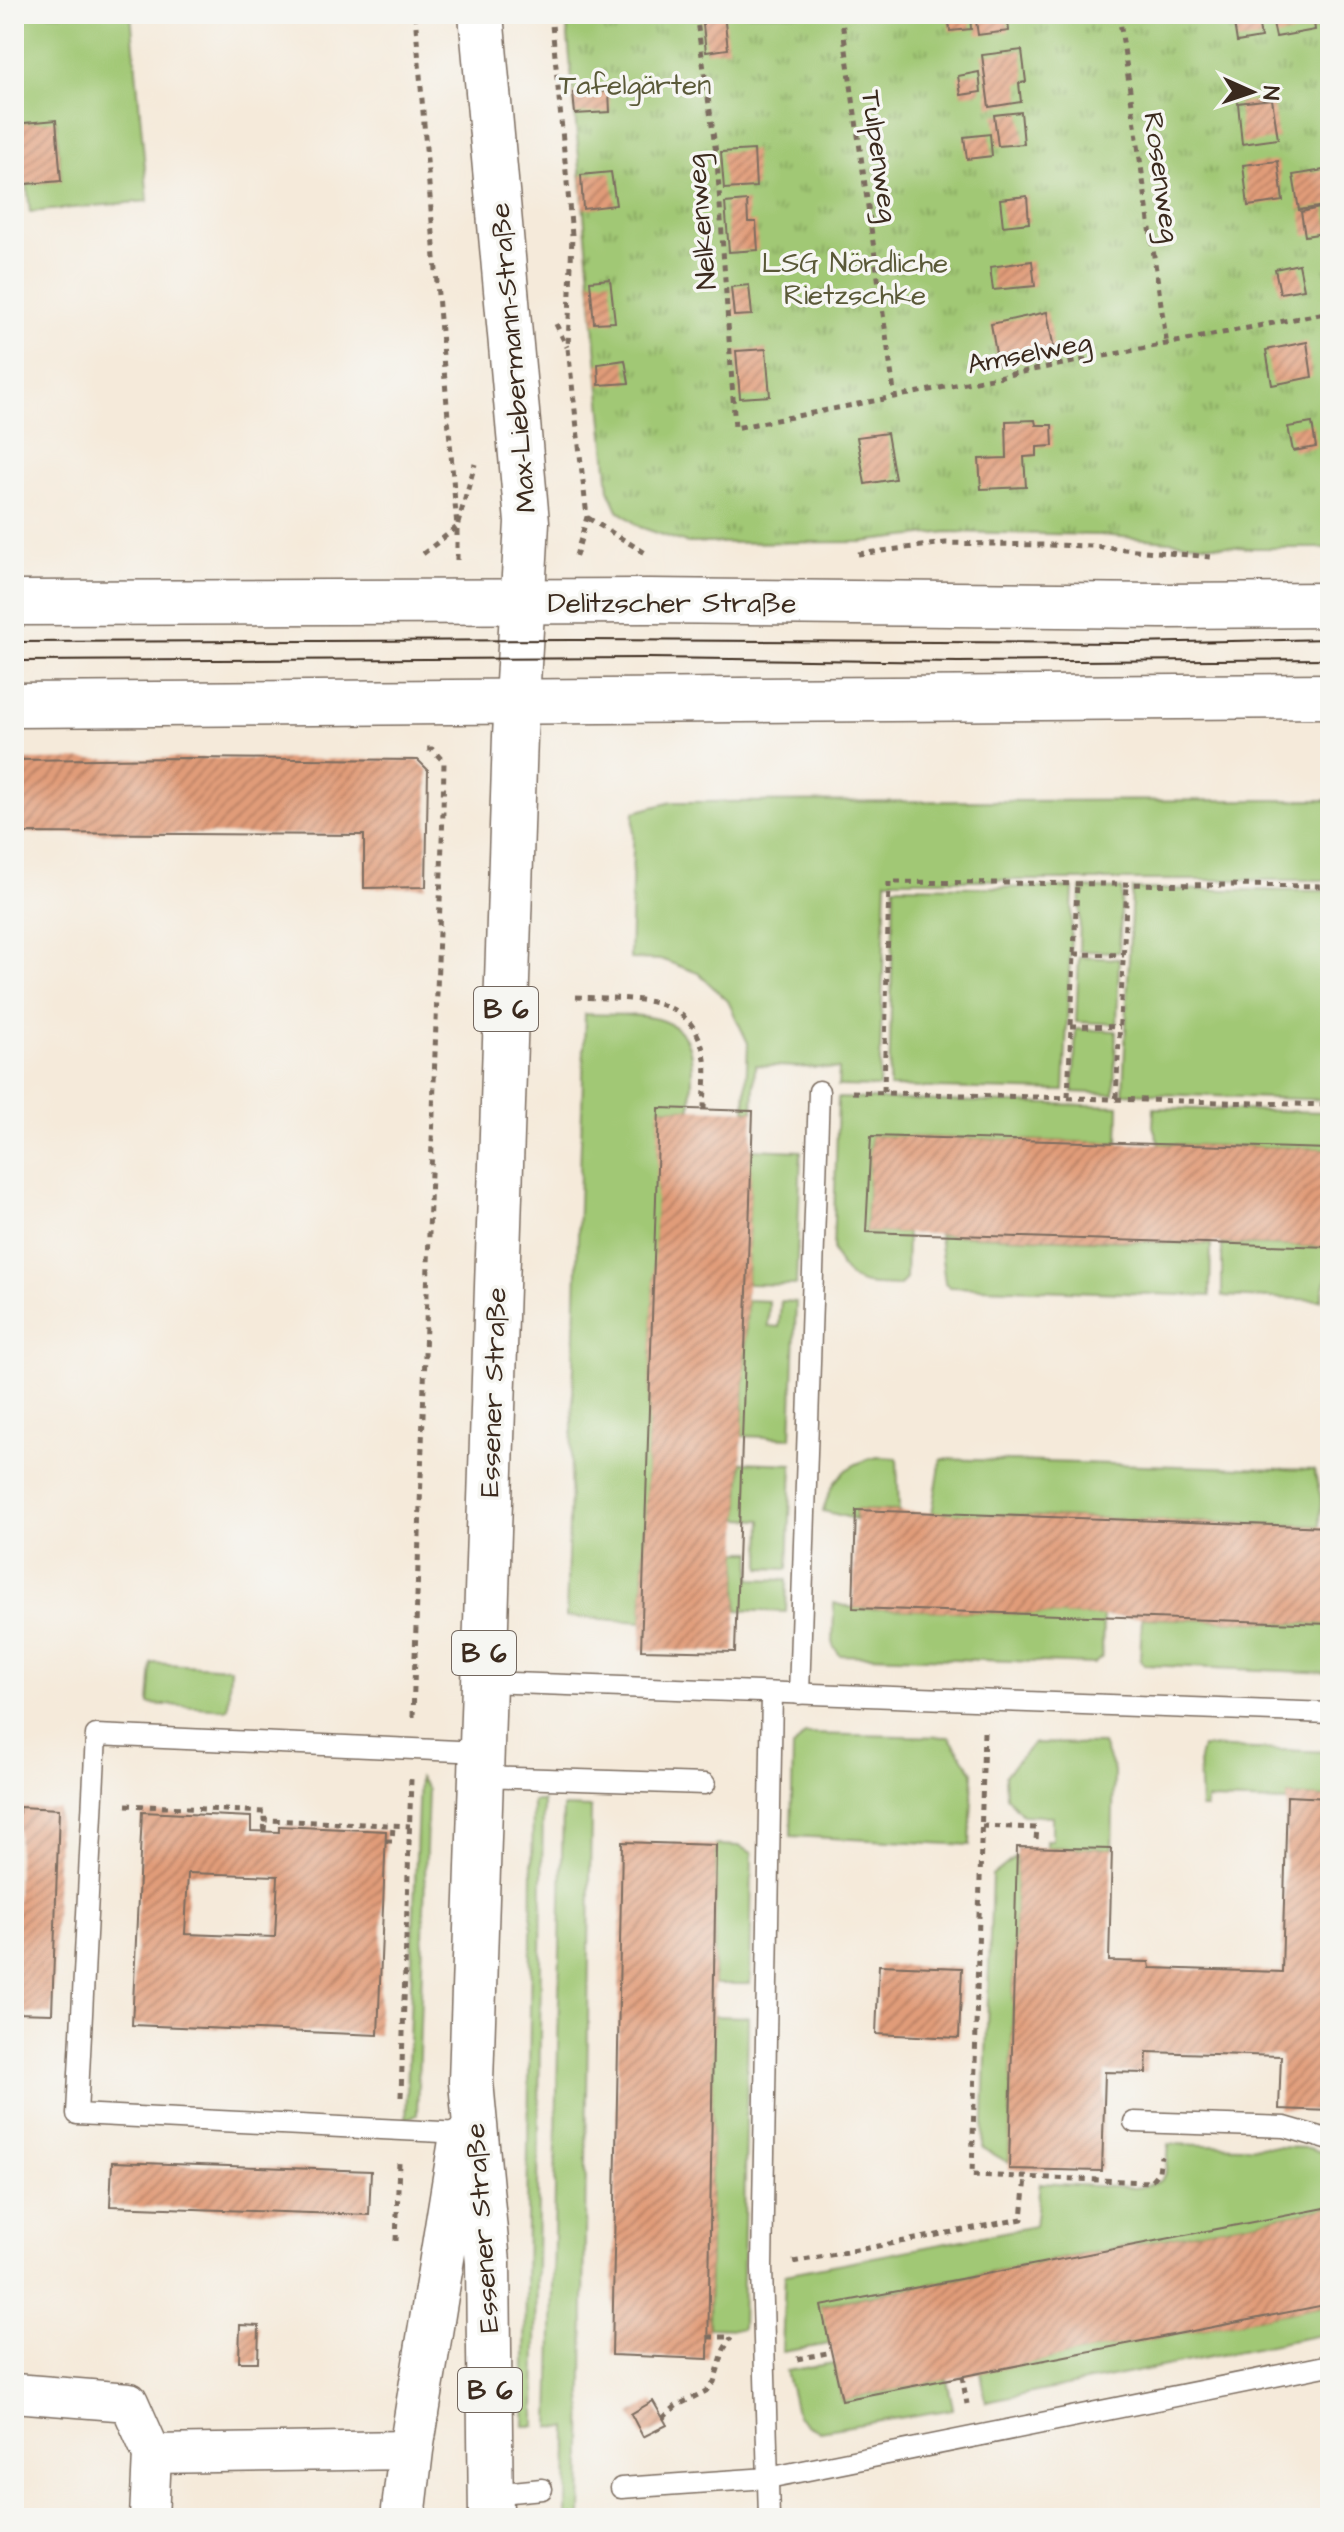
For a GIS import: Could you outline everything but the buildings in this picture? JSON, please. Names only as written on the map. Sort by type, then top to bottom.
[{"type":"main road","name":"Max-Liebermann-Straße","points":[[481,14],[525,501],[524,602],[517,702]]},
{"type":"main road","name":"Delitzscher Straße","points":[[14,603],[1330,605]]},
{"type":"main road","points":[[14,705],[1330,696]]},
{"type":"main road","name":"Essener Straße","points":[[491,2506],[488,2263],[471,2082],[517,702]]},
{"type":"main road","name":"Essener Straße","points":[[403,2518],[411,2450],[471,2082]]},
{"type":"street","points":[[14,2393],[129,2402],[152,2454],[149,2518]]},
{"type":"street","points":[[152,2454],[411,2450]]},
{"type":"lane","points":[[799,1694],[819,1091]]},
{"type":"lane","points":[[484,1682],[1330,1713]]},
{"type":"lane","points":[[769,2518],[762,2268],[772,1693]]},
{"type":"lane","points":[[462,2133],[77,2114],[96,1735],[412,1751],[481,1764],[705,1784]]},
{"type":"lane","points":[[1134,2122],[1285,2127],[1330,2140]]},
{"type":"lane","points":[[621,2488],[768,2478],[1330,2365]]},
{"type":"lane","points":[[491,2506],[542,2489]]},
{"type":"path","points":[[415,14],[457,527]]},
{"type":"path","points":[[551,14],[572,235],[568,348],[587,517],[572,569]]},
{"type":"path","name":"Nelkenweg","points":[[696,14],[717,160],[735,428]]},
{"type":"path","name":"Tulpenweg","points":[[841,14],[895,399]]},
{"type":"path","name":"Rosenweg","points":[[1119,14],[1167,346]]},
{"type":"path","name":"Amselweg","points":[[735,428],[1330,312]]},
{"type":"path","points":[[587,517],[649,555],[649,562]]},
{"type":"path","points":[[849,555],[946,543],[1092,546],[1220,558]]},
{"type":"path","points":[[396,2253],[444,762],[432,749],[416,749]]},
{"type":"path","points":[[884,1092],[889,882],[1330,886]]},
{"type":"path","points":[[1068,1097],[1077,884]]},
{"type":"path","points":[[1116,1098],[1127,884]]},
{"type":"path","points":[[1074,954],[1124,955]]},
{"type":"path","points":[[576,997],[653,1001],[676,1009],[695,1026],[705,1055],[704,1110]]},
{"type":"path","points":[[1071,1026],[1120,1027]]},
{"type":"path","points":[[819,1091],[1330,1105]]},
{"type":"path","points":[[985,1700],[972,2175],[1150,2182],[1159,2171],[1161,2154]]},
{"type":"path","points":[[117,1805],[265,1812],[264,1831]]},
{"type":"path","points":[[265,1820],[410,1826]]},
{"type":"path","points":[[386,1841],[392,1841],[393,1826]]},
{"type":"path","points":[[982,1826],[1037,1828],[1036,1840]]},
{"type":"path","points":[[762,2268],[1022,2219],[1026,2177]]},
{"type":"path","points":[[663,2418],[676,2406],[706,2391],[714,2382],[724,2349],[732,2337]]},
{"type":"path","points":[[962,2376],[965,2393]]},
{"type":"green space","points":[[14,14],[131,14],[148,201],[30,212],[27,184],[61,180],[56,121],[14,124]]},
{"type":"green space","name":"LSG Nördliche Rietzschke","points":[[566,14],[1330,14],[1330,548],[1249,548],[1100,535],[948,532],[861,542],[686,543],[640,527],[618,510],[609,490]]},
{"type":"green space","points":[[1330,800],[1330,877],[1326,880],[886,880],[879,1087],[838,1086],[839,1069],[755,1065],[753,1111],[745,1110],[748,1043],[728,1001],[698,973],[663,960],[630,959],[634,812],[672,802]]},
{"type":"green space","points":[[894,886],[1073,888],[1064,1091],[889,1087]]},
{"type":"green space","points":[[1081,888],[1122,889],[1119,952],[1079,951]]},
{"type":"green space","points":[[1132,889],[1330,891],[1330,1100],[1123,1093]]},
{"type":"green space","points":[[1079,957],[1119,959],[1117,1024],[1076,1022]]},
{"type":"green space","points":[[585,1014],[631,1015],[662,1020],[675,1027],[684,1037],[691,1058],[691,1109],[660,1108],[642,1622],[566,1617]]},
{"type":"green space","points":[[1076,1029],[1116,1031],[1114,1094],[1073,1092]]},
{"type":"green space","points":[[838,1098],[1119,1106],[1118,1143],[871,1136],[866,1232],[907,1233],[906,1279],[899,1286],[867,1284],[851,1278],[833,1251]]},
{"type":"green space","points":[[1154,1108],[1330,1112],[1330,1149],[1159,1144],[1153,1126]]},
{"type":"green space","points":[[751,1149],[801,1151],[796,1285],[747,1284]]},
{"type":"green space","points":[[939,1235],[1211,1244],[1210,1296],[950,1287],[945,1283]]},
{"type":"green space","points":[[1222,1244],[1329,1247],[1329,1269],[1321,1300],[1222,1296]]},
{"type":"green space","points":[[747,1300],[769,1301],[768,1326],[779,1327],[781,1301],[796,1302],[791,1438],[742,1436]]},
{"type":"green space","points":[[878,1457],[897,1458],[899,1511],[856,1510],[855,1519],[823,1511],[841,1475],[856,1464]]},
{"type":"green space","points":[[941,1459],[1314,1470],[1321,1498],[1320,1526],[932,1513]]},
{"type":"green space","points":[[742,1462],[792,1464],[788,1569],[761,1568],[762,1520],[739,1519]]},
{"type":"green space","points":[[738,1552],[752,1552],[751,1579],[787,1580],[786,1612],[737,1610]]},
{"type":"green space","points":[[834,1603],[853,1608],[1103,1616],[1102,1657],[1094,1664],[840,1655],[833,1646]]},
{"type":"green space","points":[[1142,1618],[1330,1624],[1330,1673],[1144,1665],[1140,1659]]},
{"type":"green space","points":[[152,1663],[230,1668],[228,1709],[149,1704]]},
{"type":"green space","points":[[805,1734],[949,1737],[973,1772],[970,1845],[791,1836],[793,1748]]},
{"type":"green space","points":[[1033,1743],[1103,1744],[1114,1772],[1112,1849],[1046,1847],[1046,1840],[1052,1840],[1052,1816],[1023,1815],[1006,1796],[1005,1775]]},
{"type":"green space","points":[[1202,1747],[1330,1752],[1330,1798],[1288,1796],[1287,1802],[1207,1800],[1206,1808],[1201,1808],[1199,1760]]},
{"type":"green space","points":[[419,1778],[428,1789],[417,2114],[406,2120]]},
{"type":"green space","points":[[533,1801],[543,1801],[535,2426],[524,2426]]},
{"type":"green space","points":[[563,1807],[591,1808],[581,2518],[567,2518],[568,2428],[550,2427]]},
{"type":"green space","points":[[716,1845],[739,1846],[752,1853],[750,1984],[714,1984]]},
{"type":"green space","points":[[1017,1856],[1009,2163],[983,2148],[992,1876]]},
{"type":"green space","points":[[713,2016],[748,2017],[742,2329],[709,2328]]},
{"type":"green space","points":[[1169,2144],[1309,2148],[1330,2155],[1330,2207],[822,2305],[830,2344],[782,2352],[785,2274],[1035,2226],[1040,2183],[1135,2188],[1154,2183],[1166,2171]]},
{"type":"green space","points":[[1330,2304],[1330,2333],[986,2402],[981,2372]]},
{"type":"green space","points":[[834,2363],[842,2400],[947,2379],[953,2409],[820,2431],[807,2426],[797,2416],[786,2371]]},
{"type":"tram line","points":[[14,642],[575,640],[1131,643],[1330,639]]},
{"type":"tram line","points":[[14,661],[648,658],[958,662],[1330,659]]},
{"type":"park label","name":"Tafelgärten","points":[[635,84]]}]
